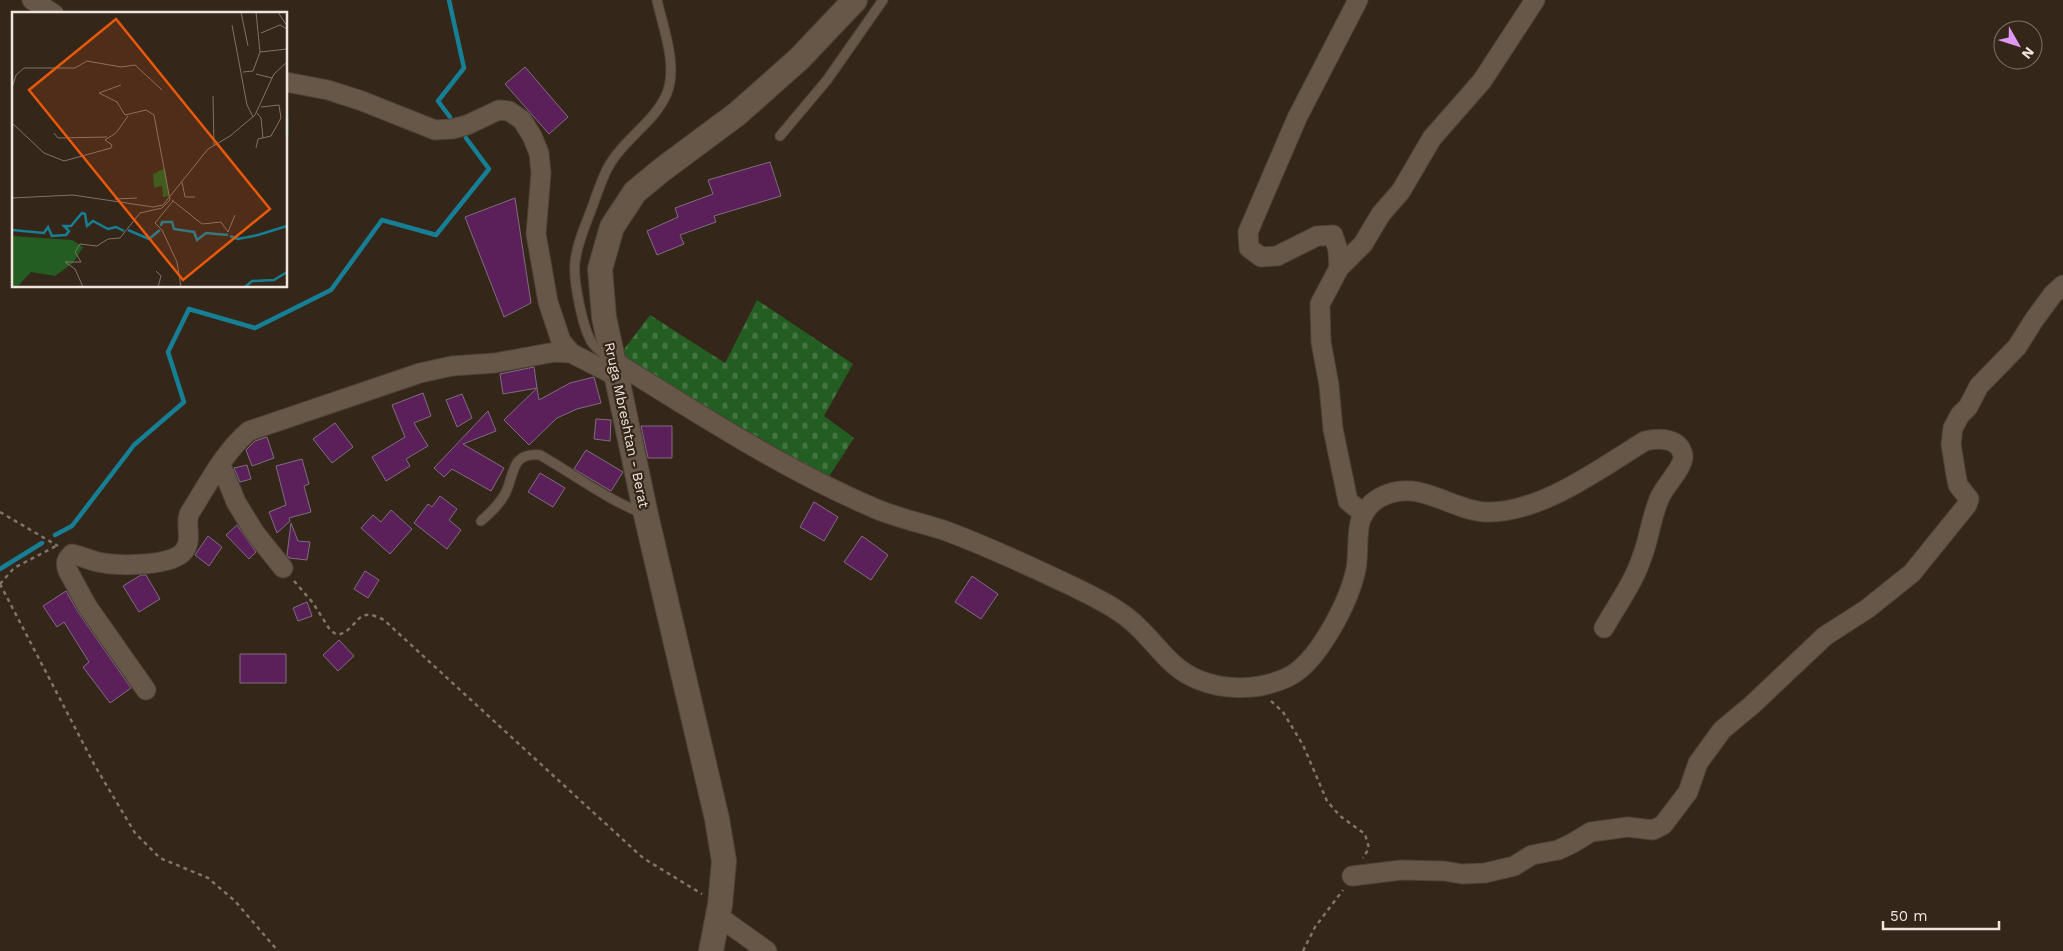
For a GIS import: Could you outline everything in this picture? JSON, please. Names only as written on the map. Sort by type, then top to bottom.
[{"type":"street","points":[[32,0],[51,12]]},
{"type":"street","name":"Rruga Mbreshtan - Berat","points":[[711,951],[719,910],[724,861],[717,819],[646,515],[604,317],[600,269],[612,227],[635,192],[663,168],[737,114],[799,59],[855,0]]},
{"type":"street","points":[[1339,268],[1338,250],[1333,235],[1316,236],[1277,256],[1261,257],[1249,248],[1248,232],[1297,118],[1358,0]]},
{"type":"street","points":[[1364,514],[1348,501],[1333,429],[1329,385],[1321,342],[1320,304],[1339,268],[1362,244],[1381,214],[1401,191],[1432,138],[1482,81],[1535,0]]},
{"type":"street","points":[[288,82],[328,90],[362,101],[435,130],[452,129],[468,125],[499,110],[508,112],[522,120],[532,136],[539,153],[540,173],[536,234],[548,302],[561,341],[572,353]]},
{"type":"street","points":[[1352,876],[1401,870],[1444,871],[1462,874],[1485,872],[1514,866],[1532,855],[1558,850],[1591,832],[1628,827],[1653,830],[1664,825],[1688,792],[1698,763],[1722,730],[1738,718],[1825,636],[1867,609],[1912,573],[1967,505],[1969,499],[1958,484],[1956,475],[1951,444],[1953,428],[1960,415],[1968,408],[1979,386],[2017,347],[2053,294],[2063,285]]},
{"type":"street","points":[[64,550],[98,562],[125,565],[178,558],[185,550],[189,540],[186,522],[190,514],[221,465],[239,440],[249,431],[420,373],[452,366],[495,363],[555,352],[572,353],[616,370],[818,482],[877,509],[975,542],[1074,587],[1113,607],[1138,626],[1175,668],[1200,681],[1232,688],[1255,687],[1287,678],[1306,664],[1324,640],[1347,598],[1356,571],[1360,521],[1371,504],[1387,494],[1404,490],[1426,493],[1460,507],[1485,512],[1514,510],[1571,486],[1645,441],[1657,438],[1668,440],[1678,446],[1683,455],[1681,465],[1664,488],[1656,506],[1642,558],[1604,628]]},
{"type":"street","points":[[221,465],[236,502],[255,533],[283,568]]},
{"type":"street","points":[[64,550],[67,560],[66,565],[87,606],[146,690]]},
{"type":"street","points":[[719,910],[768,951]]},
{"type":"lane","points":[[616,370],[593,344],[586,326],[576,286],[574,266],[577,247],[610,164],[620,149],[644,126],[658,108],[667,92],[671,76],[670,57],[657,0]]},
{"type":"lane","points":[[780,136],[827,80],[883,0]]},
{"type":"lane","points":[[481,521],[496,507],[505,494],[513,467],[520,459],[530,454],[540,455],[599,493],[646,515]]},
{"type":"path","points":[[0,512],[64,550]]},
{"type":"path","points":[[64,550],[14,568],[0,584],[95,766],[135,833],[160,858],[208,878],[235,900],[278,951]]},
{"type":"path","points":[[283,568],[313,602],[330,630],[337,635],[345,633],[358,619],[367,614],[384,620],[643,858],[719,910]]},
{"type":"path","points":[[1255,687],[1283,712],[1303,745],[1327,800],[1340,816],[1365,834],[1369,848],[1352,876],[1315,927],[1303,951]]},
{"type":"green space","points":[[757,300],[853,364],[824,416],[854,438],[828,478],[619,356],[650,315],[725,363]]},
{"type":"building","points":[[525,67],[568,117],[549,134],[505,84]]},
{"type":"building","points":[[770,162],[781,196],[714,216],[716,222],[680,235],[684,244],[657,255],[647,231],[678,217],[675,208],[713,194],[708,180]]},
{"type":"building","points":[[515,198],[531,303],[504,317],[465,217]]},
{"type":"building","points":[[534,367],[537,388],[503,394],[500,374]]},
{"type":"building","points":[[594,377],[601,403],[577,409],[557,418],[529,445],[504,420],[537,388],[539,400],[570,383]]},
{"type":"building","points":[[423,393],[431,416],[414,423],[428,446],[406,459],[410,466],[386,481],[372,457],[405,437],[392,405]]},
{"type":"building","points":[[462,394],[472,418],[457,427],[446,400]]},
{"type":"building","points":[[488,411],[496,431],[463,444],[504,468],[491,491],[452,469],[444,477],[434,468]]},
{"type":"building","points":[[596,419],[611,420],[610,441],[594,439]]},
{"type":"building","points":[[335,423],[353,447],[332,463],[313,439]]},
{"type":"building","points":[[641,426],[672,426],[672,458],[648,458]]},
{"type":"building","points":[[267,437],[274,458],[252,466],[246,450],[255,441]]},
{"type":"building","points":[[586,450],[623,472],[611,491],[574,469]]},
{"type":"building","points":[[302,459],[309,484],[304,486],[311,512],[289,518],[290,521],[277,533],[269,512],[286,505],[276,466]]},
{"type":"building","points":[[247,465],[251,479],[240,482],[234,468]]},
{"type":"building","points":[[540,473],[565,488],[553,507],[528,492]]},
{"type":"building","points":[[440,496],[457,509],[449,520],[461,530],[447,549],[414,523],[428,504],[432,507]]},
{"type":"building","points":[[814,502],[838,517],[824,541],[800,527]]},
{"type":"building","points":[[391,510],[412,529],[390,554],[361,528],[373,515],[381,522]]},
{"type":"building","points":[[291,523],[298,541],[310,542],[307,560],[289,558],[287,555]]},
{"type":"building","points":[[237,525],[256,552],[249,559],[226,535]]},
{"type":"building","points":[[208,536],[222,547],[209,566],[195,555]]},
{"type":"building","points":[[862,536],[888,555],[871,580],[844,562]]},
{"type":"building","points":[[365,571],[379,580],[368,598],[354,589]]},
{"type":"building","points":[[141,575],[146,575],[160,599],[139,612],[123,586]]},
{"type":"building","points":[[972,576],[998,594],[981,619],[955,602]]},
{"type":"building","points":[[66,591],[78,612],[131,688],[110,703],[83,667],[89,662],[64,622],[57,627],[43,606]]},
{"type":"building","points":[[307,602],[312,616],[298,621],[293,608]]},
{"type":"building","points":[[339,640],[354,656],[338,671],[323,655]]},
{"type":"building","points":[[240,654],[286,654],[286,683],[240,683]]},
{"type":"waterway","points":[[449,0],[464,68],[438,101],[450,117]]},
{"type":"waterway","points":[[55,535],[72,526],[134,445],[184,402],[168,352],[189,309],[255,328],[331,290],[382,220],[436,235],[489,169],[466,138]]},
{"type":"waterway","points":[[0,569],[42,543]]}]
